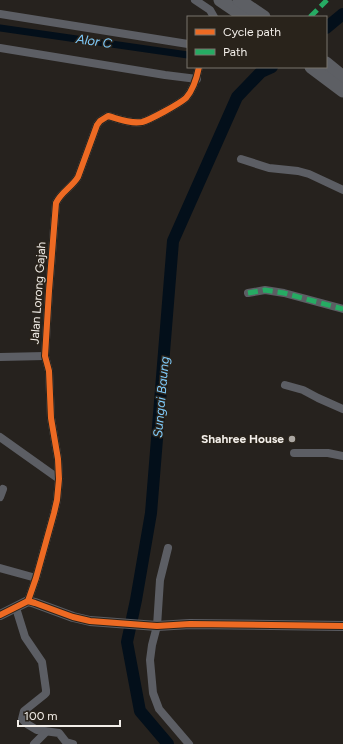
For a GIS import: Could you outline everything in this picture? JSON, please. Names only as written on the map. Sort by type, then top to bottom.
[{"type":"main road","points":[[220,0],[244,16]]},
{"type":"main road","points":[[239,0],[263,16]]},
{"type":"main road","points":[[326,68],[343,77]]},
{"type":"main road","points":[[326,68],[343,90]]},
{"type":"street","points":[[195,0],[210,10],[213,16]]},
{"type":"street","points":[[0,14],[187,44]]},
{"type":"street","points":[[0,48],[165,75],[198,72]]},
{"type":"street","name":"Jalan Lorong Gajah","points":[[28,601],[36,578],[57,500],[59,479],[58,459],[51,418],[49,371],[45,356],[55,208],[59,198],[76,181],[97,125],[100,121],[108,116],[130,122],[141,122],[151,119],[186,98],[198,72]]},
{"type":"street","points":[[241,159],[269,168],[298,171],[309,174],[343,190]]},
{"type":"street","points":[[248,293],[266,290],[284,293],[343,309]]},
{"type":"street","points":[[0,357],[45,356]]},
{"type":"street","points":[[285,385],[303,390],[343,409]]},
{"type":"street","points":[[0,438],[59,479]]},
{"type":"street","points":[[294,453],[328,453],[343,456]]},
{"type":"street","points":[[168,548],[160,580],[156,626],[150,660],[154,697],[159,709],[189,744]]},
{"type":"street","points":[[0,568],[36,578]]},
{"type":"street","points":[[0,615],[28,601],[73,617],[90,621],[156,626],[190,624],[343,626]]},
{"type":"street","points":[[16,608],[25,637],[42,662],[46,690],[44,695],[24,711],[22,719],[37,730],[59,733],[66,742],[72,744]]},
{"type":"street","points":[[34,744],[46,732]]},
{"type":"waterway","name":"Sungai Baung","points":[[327,27],[343,14]]},
{"type":"waterway","name":"Alor C","points":[[0,28],[187,55]]},
{"type":"waterway","name":"Sungai Baung","points":[[168,744],[140,711],[127,642],[151,513],[173,241],[237,97],[261,72],[270,68]]},
{"type":"marked path","points":[[311,16],[327,0]]},
{"type":"marked path","points":[[248,293],[265,290],[284,293],[343,309]]},
{"type":"cycle path","points":[[28,601],[54,513],[59,479],[58,459],[51,418],[49,371],[45,356],[56,203],[78,177],[97,125],[100,121],[108,116],[129,122],[142,122],[164,112],[186,98],[191,91],[199,68]]},
{"type":"cycle path","points":[[0,615],[28,601],[73,617],[90,621],[157,626],[190,624],[343,626]]},
{"type":"place","name":"Shahree House","points":[[292,439]]}]
